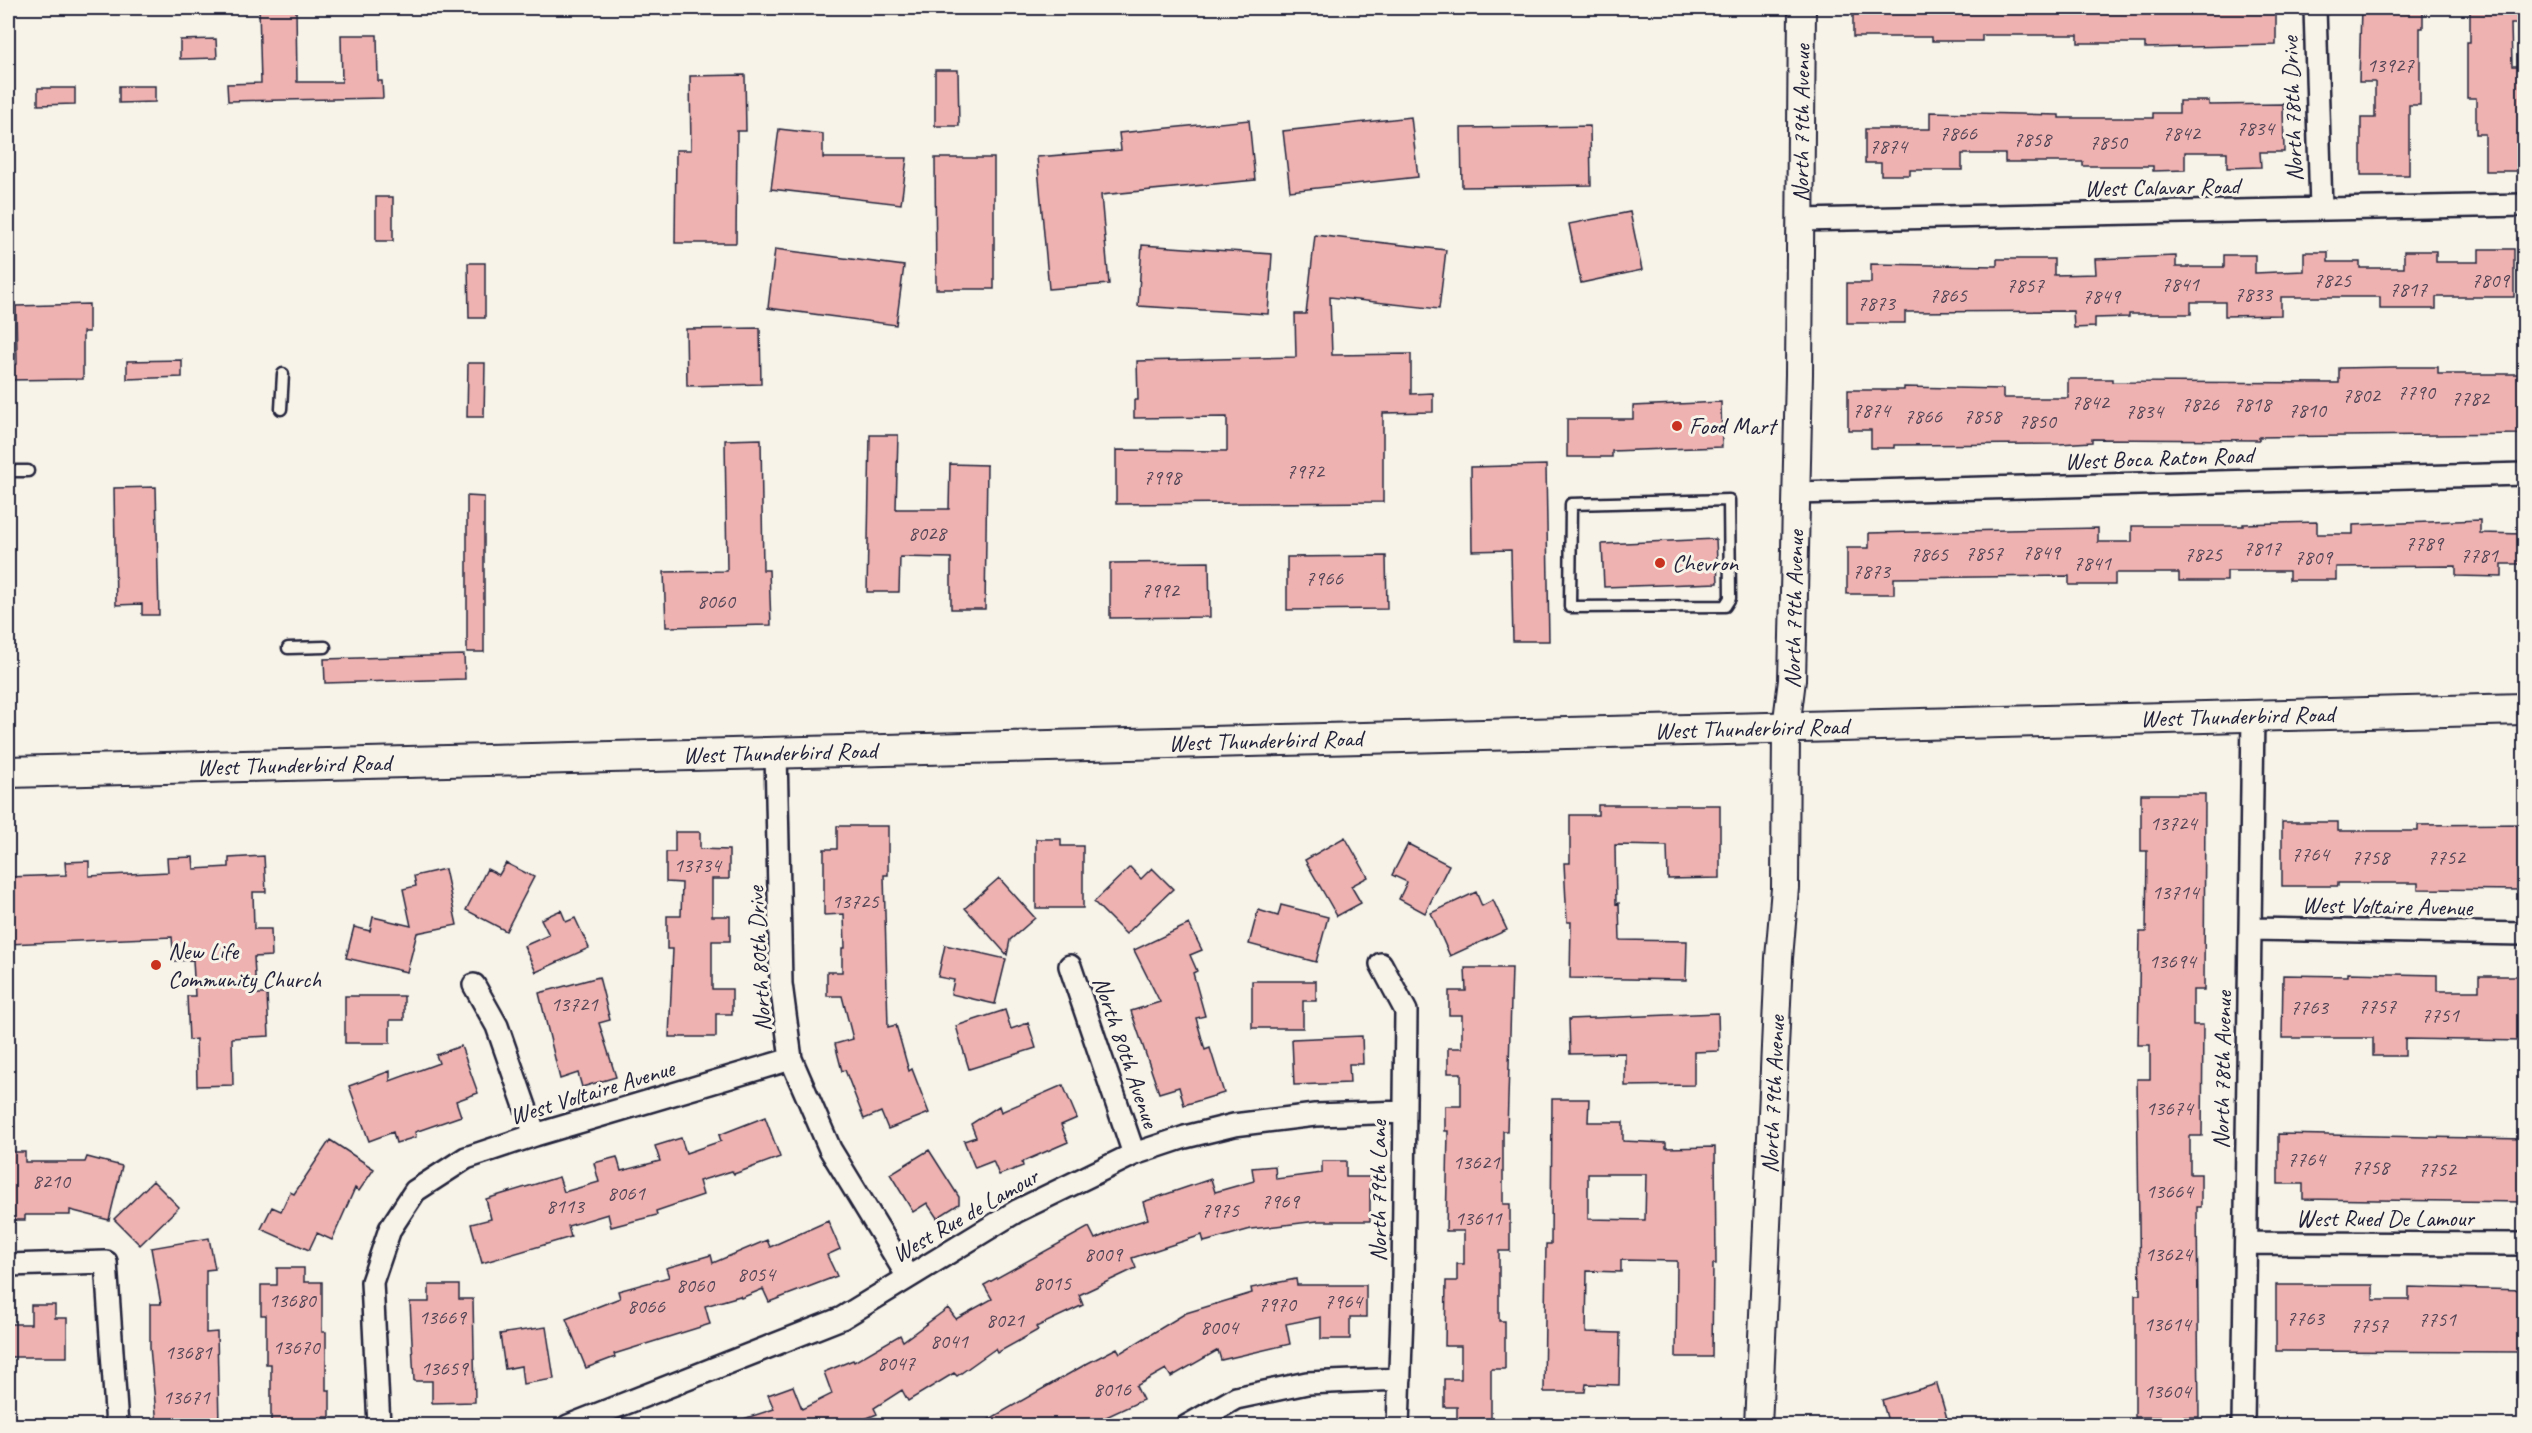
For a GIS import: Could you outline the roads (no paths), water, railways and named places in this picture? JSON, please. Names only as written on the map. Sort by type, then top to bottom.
[{"type":"main road","name":"West Thunderbird Road","points":[[8,772],[2524,709]]},
{"type":"street","name":"North 79th Avenue","points":[[1758,1425],[1779,958],[1785,888],[1786,728],[1792,680],[1802,8]]},
{"type":"street","name":"North 78th Drive","points":[[2315,8],[2321,209]]},
{"type":"street","name":"West Calavar Road","points":[[1800,220],[2524,205]]},
{"type":"street","name":"West Boca Raton Road","points":[[1796,493],[2524,474]]},
{"type":"street","name":"North 78th Avenue","points":[[2243,1425],[2253,716]]},
{"type":"street","name":"North 80th Drive","points":[[776,753],[781,984],[791,1059],[830,1149],[908,1277]]},
{"type":"street","name":"West Voltaire Avenue","points":[[2250,929],[2524,934]]},
{"type":"street","name":"North 79th Lane","points":[[1381,964],[1406,1011],[1398,1425]]},
{"type":"street","name":"North 80th Avenue","points":[[1070,966],[1134,1154]]},
{"type":"street","points":[[474,986],[497,1026],[535,1135]]},
{"type":"street","name":"West Voltaire Avenue","points":[[379,1425],[372,1282],[390,1228],[415,1191],[466,1158],[535,1135],[791,1059]]},
{"type":"street","name":"West Rue de Lamour","points":[[568,1425],[842,1318],[1017,1211],[1134,1154],[1185,1137],[1234,1125],[1315,1115],[1404,1112]]},
{"type":"street","name":"West Rued De Lamour","points":[[2246,1243],[2524,1244]]},
{"type":"street","points":[[8,1265],[106,1262],[117,1425]]},
{"type":"street","points":[[1187,1425],[1236,1398],[1307,1383],[1400,1379]]},
{"type":"lane","points":[[281,408],[283,374]]},
{"type":"lane","points":[[8,471],[28,471]]},
{"type":"lane","points":[[1729,501],[1731,598],[1725,606],[1570,607],[1571,504],[1729,501]]},
{"type":"lane","points":[[288,648],[325,647]]},
{"type":"place","name":"Food Mart","points":[[1677,426]]},
{"type":"place","name":"Chevron","points":[[1660,563]]},
{"type":"place","name":"New Life Community Church","points":[[156,965]]}]
